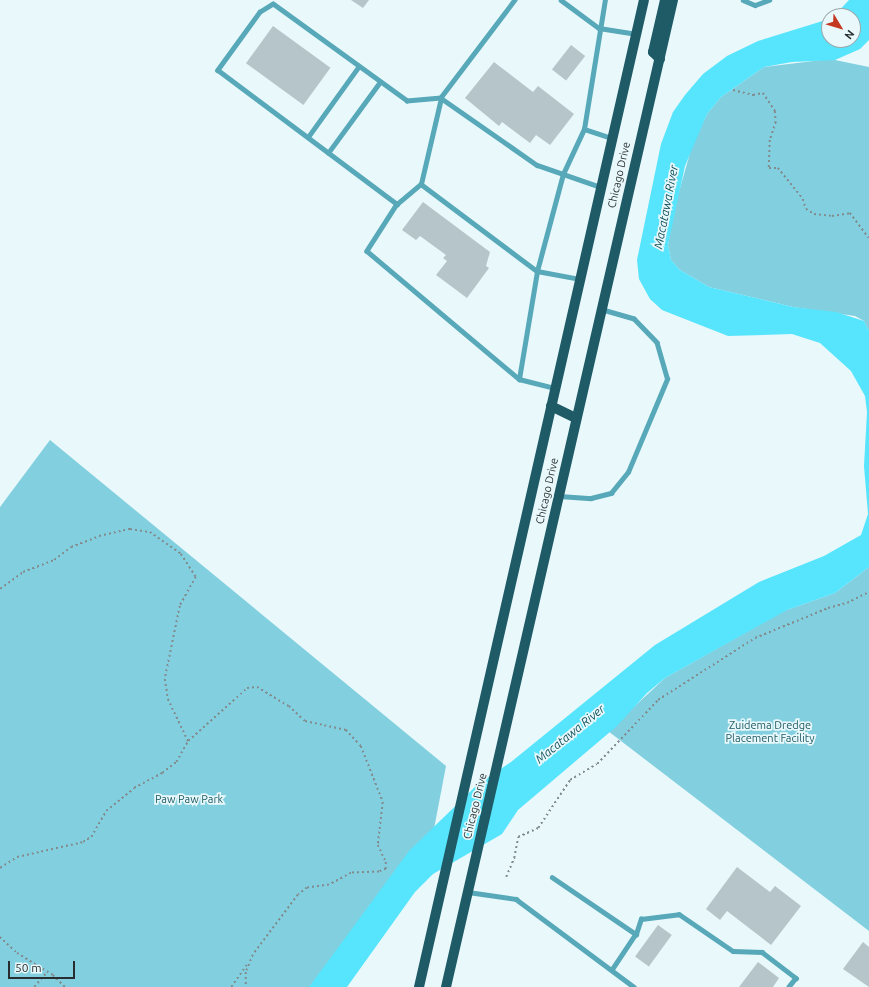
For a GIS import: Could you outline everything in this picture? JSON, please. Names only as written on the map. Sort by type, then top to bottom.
[{"type":"main road","name":"Chicago Drive","points":[[419,987],[601,187],[614,138],[644,0]]},
{"type":"main road","points":[[660,59],[653,52],[665,0]]},
{"type":"main road","name":"Chicago Drive","points":[[446,987],[600,310],[673,0]]},
{"type":"main road","points":[[551,406],[576,418]]},
{"type":"lane","points":[[515,0],[441,98],[421,184],[397,204],[367,251],[519,379],[555,388]]},
{"type":"lane","points":[[561,0],[599,28],[637,34]]},
{"type":"lane","points":[[519,379],[537,271],[563,174],[584,129],[599,28],[605,0]]},
{"type":"lane","points":[[743,0],[755,5],[769,0]]},
{"type":"lane","points":[[397,204],[218,70],[260,12],[273,4],[407,101],[441,98],[537,165],[601,187]]},
{"type":"lane","points":[[308,137],[359,66]]},
{"type":"lane","points":[[328,153],[380,82]]},
{"type":"lane","points":[[584,129],[614,138]]},
{"type":"lane","points":[[421,184],[537,271],[580,279]]},
{"type":"lane","points":[[558,496],[591,498],[611,493],[628,472],[667,379],[657,343],[634,319],[600,310]]},
{"type":"lane","points":[[552,877],[636,934]]},
{"type":"lane","points":[[467,892],[516,899],[634,987]]},
{"type":"lane","points":[[612,970],[636,934],[641,919],[679,914],[733,951],[762,952],[796,978],[789,987]]},
{"type":"path","points":[[733,90],[753,95],[763,93],[775,111],[776,122],[770,140],[769,168],[778,168],[803,199],[806,209],[814,214],[832,216],[850,213],[869,238]]},
{"type":"path","points":[[0,589],[23,572],[54,560],[71,548],[89,540],[130,528],[140,529],[159,536],[181,554],[193,570],[196,577],[180,606],[165,679],[168,699],[188,741]]},
{"type":"path","points":[[506,877],[514,858],[518,837],[538,828],[570,780],[597,764],[658,700],[755,638],[776,628],[848,603],[869,592]]},
{"type":"path","points":[[0,868],[17,858],[83,842],[91,837],[106,811],[134,788],[162,774],[176,762],[188,741],[247,688],[265,690],[289,706],[304,721],[346,730],[365,755],[383,802],[378,845],[386,862],[386,869],[379,872],[351,873],[329,885],[307,888],[298,895],[271,928],[231,987]]},
{"type":"path","points":[[0,937],[17,953],[47,972],[65,987]]},
{"type":"path","points":[[246,987],[249,962]]},
{"type":"path","points":[[34,987],[47,972]]},
{"type":"green space","points":[[830,59],[869,67],[869,331],[864,321],[855,316],[793,307],[709,287],[680,270],[671,260],[668,245],[675,206],[692,146],[707,114],[721,97],[764,67]]},
{"type":"green space","name":"Paw Paw Park","points":[[50,440],[446,766],[429,855],[326,987],[0,987],[0,507]]},
{"type":"green space","name":"Zuidema Dredge Placement Facility","points":[[869,567],[869,931],[608,731],[665,678],[784,611],[835,593]]},
{"type":"water","points":[[849,0],[869,0],[869,40],[861,48],[861,8],[842,8]]},
{"type":"water","name":"Macatawa River","points":[[821,21],[821,48],[861,48],[835,60],[792,62],[764,67],[721,97],[707,114],[685,166],[668,245],[671,260],[680,270],[709,287],[793,307],[836,312],[864,321],[869,331],[869,567],[835,593],[787,610],[665,678],[647,693],[617,726],[518,810],[502,834],[433,874],[415,892],[347,987],[309,987],[409,851],[478,784],[511,762],[655,645],[759,582],[824,556],[861,535],[868,514],[864,466],[867,412],[865,396],[851,371],[820,343],[792,334],[728,336],[662,310],[650,299],[639,279],[637,260],[661,144],[673,112],[703,74],[727,56],[758,41]]},
{"type":"building","points":[[351,0],[369,0],[363,8]]},
{"type":"building","points":[[273,26],[330,68],[303,105],[246,63]]},
{"type":"building","points":[[571,45],[585,56],[566,81],[552,69]]},
{"type":"building","points":[[494,62],[533,92],[538,86],[574,114],[550,145],[536,135],[530,143],[502,122],[499,126],[465,98]]},
{"type":"building","points":[[423,202],[490,252],[486,266],[489,268],[467,298],[436,275],[447,261],[443,258],[446,255],[420,236],[416,240],[402,230]]},
{"type":"building","points":[[737,867],[770,892],[775,886],[801,906],[771,945],[727,911],[720,920],[706,909]]},
{"type":"building","points":[[658,925],[672,935],[649,967],[635,957]]},
{"type":"building","points":[[863,942],[869,947],[869,987],[843,969]]},
{"type":"building","points":[[758,962],[779,978],[773,987],[739,987]]}]
